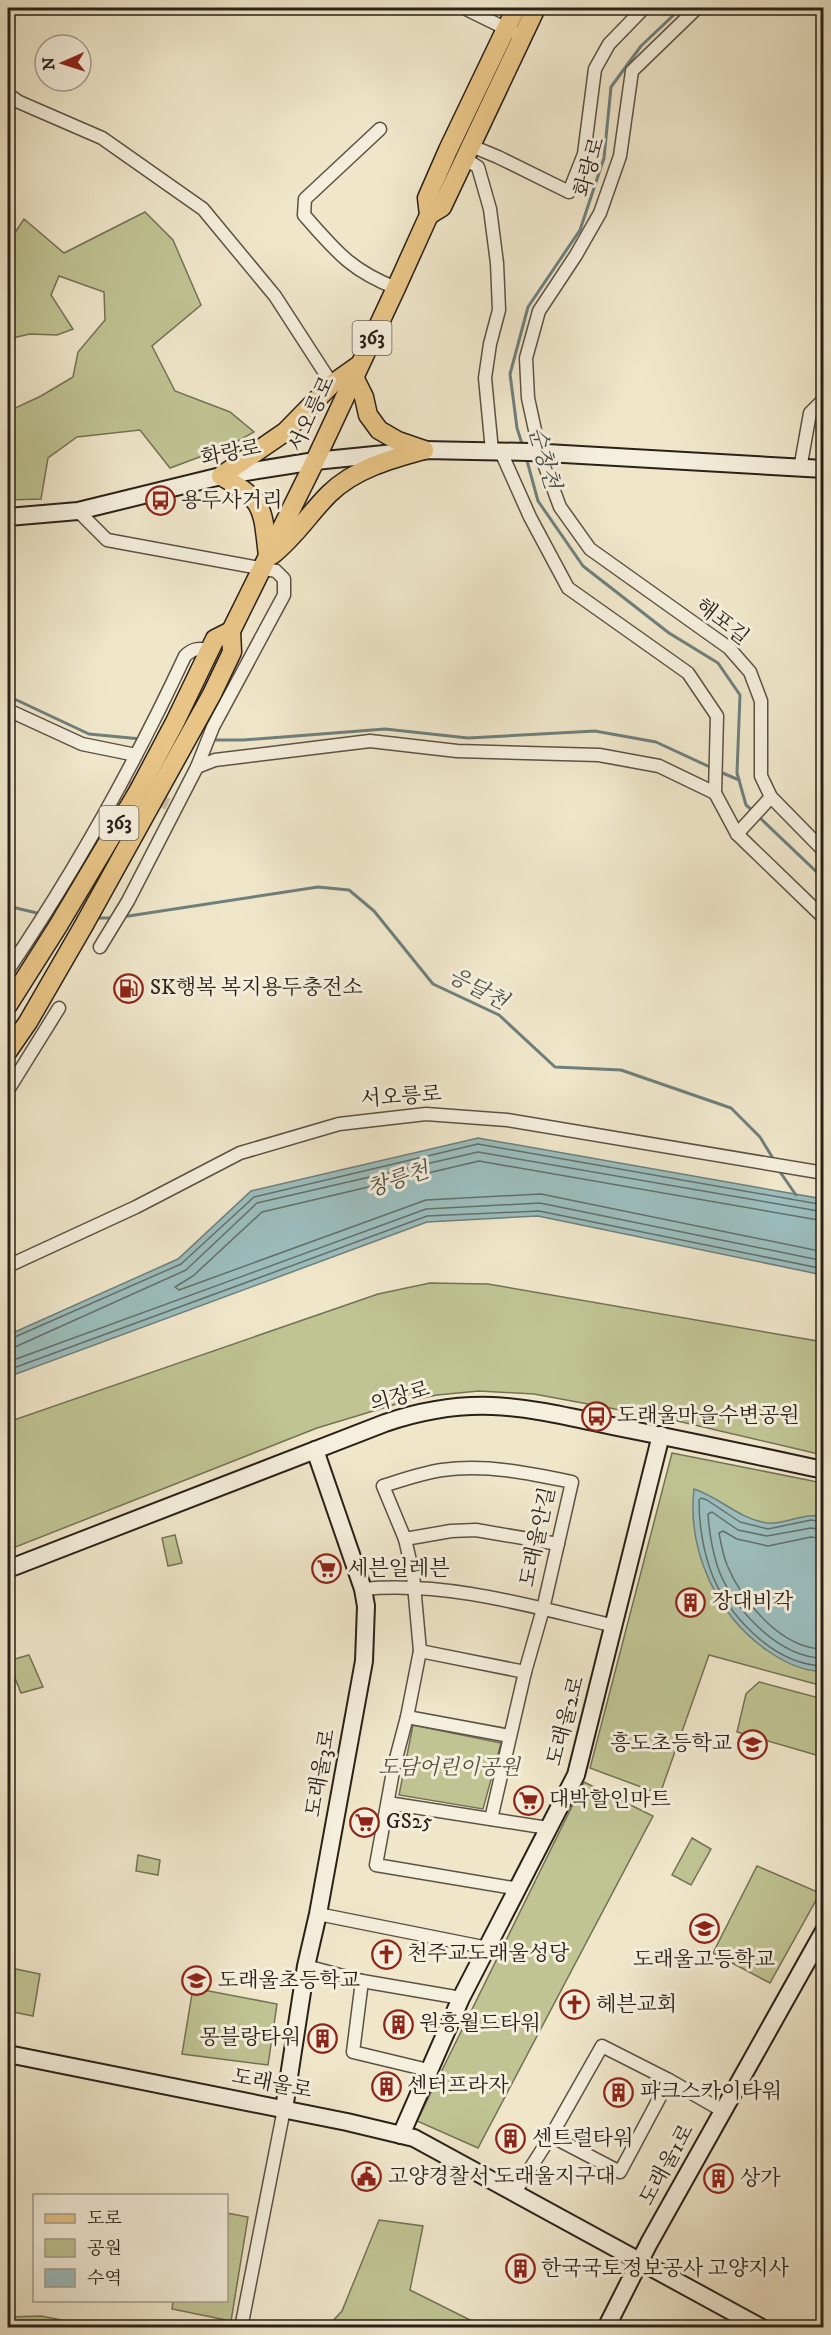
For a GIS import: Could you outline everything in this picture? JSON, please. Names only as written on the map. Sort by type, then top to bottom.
[{"type":"main road","name":"서오릉로","points":[[429,215],[442,207],[467,151],[521,10]]},
{"type":"main road","name":"서오릉로","points":[[8,1051],[28,1023],[84,926],[192,731],[232,652],[231,630],[266,563],[396,288],[429,215],[427,198],[458,128],[514,32]]},
{"type":"main road","points":[[266,563],[262,512],[257,501],[221,476],[285,432],[332,384],[357,370],[369,415],[379,430],[398,441],[424,450]]},
{"type":"main road","points":[[266,563],[339,486],[378,464],[424,450]]},
{"type":"main road","name":"서오릉로","points":[[50,923],[74,898],[161,748],[215,639],[231,630]]},
{"type":"main road","name":"363","points":[[8,1005],[50,923]]},
{"type":"street","points":[[464,8],[514,32]]},
{"type":"street","points":[[467,151],[498,157],[569,192],[584,154],[595,69],[609,44],[644,8]]},
{"type":"street","name":"화랑로","points":[[697,8],[632,71],[620,156],[600,213],[576,255],[539,310],[526,358],[528,398],[515,452],[530,517],[568,588],[688,673],[717,716],[714,790]]},
{"type":"street","points":[[8,94],[19,102],[102,138],[203,210],[276,296],[332,384]]},
{"type":"street","points":[[380,129],[305,199],[304,216],[342,258],[371,278],[396,288]]},
{"type":"street","points":[[467,151],[478,167],[490,208],[497,263],[499,310],[490,344],[485,378],[490,414],[515,452]]},
{"type":"street","points":[[800,469],[810,413],[824,399]]},
{"type":"street","name":"화랑로","points":[[8,518],[78,511],[221,476],[315,461],[424,450],[515,452],[824,469]]},
{"type":"street","name":"해포길","points":[[515,452],[560,507],[590,549],[729,648],[750,672],[761,701],[761,776],[768,800],[824,851]]},
{"type":"street","points":[[78,511],[107,540],[266,563],[284,579],[284,595],[213,727],[196,766],[172,806],[128,901],[100,946]]},
{"type":"street","points":[[8,970],[50,923],[48,908],[124,784],[185,656],[190,650],[210,650]]},
{"type":"street","points":[[8,710],[82,744],[138,752]]},
{"type":"street","points":[[196,766],[215,760],[370,741],[457,751],[599,755],[659,766],[714,790],[740,830],[824,918]]},
{"type":"street","points":[[740,830],[768,800]]},
{"type":"street","points":[[8,1090],[59,1008]]},
{"type":"street","name":"서오릉로","points":[[8,1266],[136,1207],[240,1153],[339,1124],[416,1115],[507,1120],[824,1173]]},
{"type":"street","name":"의장로","points":[[8,1569],[408,1415],[434,1409],[477,1404],[528,1408],[824,1470]]},
{"type":"street","name":"도래울2로","points":[[401,2134],[461,1998],[576,1775],[661,1435]]},
{"type":"street","name":"도래울3로","points":[[284,2109],[306,1966],[318,1914],[364,1661],[366,1606],[363,1589],[315,1450]]},
{"type":"street","name":"도래울안길","points":[[491,1819],[572,1482],[514,1470],[440,1470],[383,1486],[405,1539],[414,1588],[420,1651],[407,1717],[394,1766],[376,1865],[519,1889]]},
{"type":"street","points":[[405,1539],[451,1531],[476,1530],[558,1544]]},
{"type":"street","name":"도래울안길","points":[[363,1589],[414,1588],[485,1596],[615,1626]]},
{"type":"street","points":[[420,1651],[525,1672]]},
{"type":"street","points":[[407,1717],[510,1736]]},
{"type":"street","points":[[388,1803],[548,1828]]},
{"type":"street","points":[[318,1914],[488,1948]]},
{"type":"street","name":"도래울1로","points":[[606,2328],[649,2243],[824,1931]]},
{"type":"street","points":[[306,1966],[362,1981],[461,1998]]},
{"type":"street","points":[[362,1981],[353,2052],[428,2070]]},
{"type":"street","points":[[515,2192],[551,2136],[602,2046],[723,2111]]},
{"type":"street","name":"도래울로","points":[[8,2054],[284,2109],[414,2138],[762,2328]]},
{"type":"street","points":[[551,2136],[620,2172],[669,2080]]},
{"type":"street","points":[[241,2328],[284,2109]]},
{"type":"green space","points":[[145,212],[173,240],[201,305],[152,346],[175,391],[230,412],[254,432],[229,446],[170,468],[140,430],[77,437],[48,458],[41,499],[8,500],[8,415],[13,409],[73,377],[78,352],[105,320],[104,292],[59,276],[51,295],[73,329],[57,335],[30,334],[8,339],[8,243],[24,219],[64,253]]},
{"type":"green space","points":[[430,1283],[488,1284],[823,1342],[823,1455],[669,1419],[534,1394],[479,1391],[437,1395],[403,1402],[317,1428],[8,1550],[8,1422],[378,1294]]},
{"type":"green space","points":[[672,1453],[823,1483],[823,1686],[709,1655],[660,1794],[590,1768]]},
{"type":"green space","points":[[175,1535],[182,1563],[168,1566],[162,1538]]},
{"type":"green space","points":[[29,1655],[43,1687],[21,1693],[8,1661]]},
{"type":"green space","points":[[759,1682],[823,1699],[823,1757],[737,1732],[746,1694]]},
{"type":"green space","name":"도담어린이공원","points":[[413,1725],[501,1743],[483,1809],[399,1795]]},
{"type":"green space","points":[[584,1782],[653,1816],[478,2148],[417,2121]]},
{"type":"green space","points":[[692,1838],[711,1849],[691,1885],[672,1875]]},
{"type":"green space","points":[[138,1855],[160,1860],[158,1875],[136,1871]]},
{"type":"green space","points":[[757,1866],[820,1893],[770,1983],[713,1953]]},
{"type":"green space","points":[[11,1968],[40,1974],[33,2016],[8,2011]]},
{"type":"green space","points":[[193,1988],[277,2004],[268,2065],[182,2054]]},
{"type":"green space","points":[[228,2213],[248,2217],[231,2321],[172,2309],[173,2302],[228,2302]]},
{"type":"green space","points":[[379,2220],[423,2226],[410,2290],[484,2327],[327,2327],[342,2311]]},
{"type":"green space","points":[[41,2316],[97,2327],[8,2327],[8,2317]]},
{"type":"water","name":"창릉천","points":[[478,1138],[823,1199],[823,1275],[538,1216],[427,1222],[8,1377],[8,1335],[178,1259],[251,1191]]},
{"type":"water","points":[[694,1489],[757,1521],[774,1523],[808,1516],[823,1517],[823,1671],[794,1666],[768,1651],[750,1637],[720,1601],[709,1580],[695,1536]]},
{"type":"waterway","name":"순창천","points":[[523,447],[517,428],[510,374],[528,307],[580,230],[604,158],[611,87],[641,46],[681,8]]},
{"type":"waterway","name":"순창천","points":[[526,457],[538,501],[583,566],[669,633],[718,663],[740,695],[737,773],[746,805],[754,812]]},
{"type":"waterway","points":[[8,696],[89,734],[141,739]]},
{"type":"waterway","points":[[211,740],[243,740],[385,729],[468,738],[595,731],[656,742],[712,768]]},
{"type":"waterway","points":[[718,771],[739,780]]},
{"type":"waterway","name":"순창천","points":[[759,817],[824,879]]},
{"type":"waterway","name":"응달천","points":[[122,917],[318,887],[349,890],[374,911],[433,984],[499,1015],[555,1067],[621,1070],[731,1108],[760,1137],[774,1160]]},
{"type":"waterway","name":"응달천","points":[[8,906],[41,914]]},
{"type":"waterway","name":"응달천","points":[[95,918],[113,918]]},
{"type":"waterway","name":"응달천","points":[[778,1169],[796,1195]]},
{"type":"tunnel","points":[[127,786],[168,804]]},
{"type":"place","name":"용두사거리","points":[[160,501]]},
{"type":"place","name":"SK행복 복지용두충전소","points":[[129,988]]},
{"type":"place","name":"도래울마을수변공원","points":[[596,1416]]},
{"type":"place","name":"세븐일레븐","points":[[327,1569]]},
{"type":"place","name":"장대비각","points":[[691,1602]]},
{"type":"place","name":"흥도초등학교","points":[[753,1744]]},
{"type":"place","name":"대박할인마트","points":[[528,1800]]},
{"type":"place","name":"GS25","points":[[365,1822]]},
{"type":"place","name":"도래울고등학교","points":[[704,1929]]},
{"type":"place","name":"천주교도래울성당","points":[[386,1954]]},
{"type":"place","name":"도래울초등학교","points":[[197,1981]]},
{"type":"place","name":"헤븐교회","points":[[575,2005]]},
{"type":"place","name":"원흥월드타워","points":[[398,2024]]},
{"type":"place","name":"몽블랑타워","points":[[322,2038]]},
{"type":"place","name":"센터프라자","points":[[386,2086]]},
{"type":"place","name":"파크스카이타워","points":[[619,2092]]},
{"type":"place","name":"센트럴타워","points":[[511,2139]]},
{"type":"place","name":"고양경찰서 도래울지구대","points":[[367,2177]]},
{"type":"place","name":"상가","points":[[719,2179]]},
{"type":"place","name":"한국국토정보공사 고양지사","points":[[520,2269]]}]
